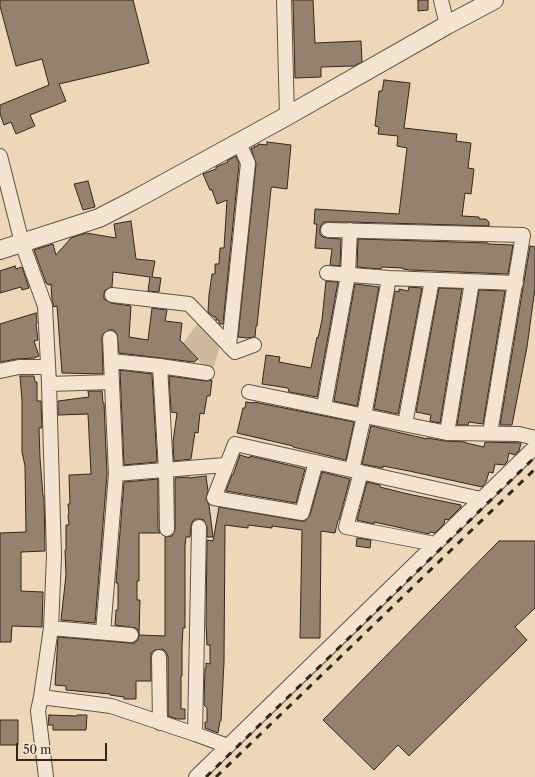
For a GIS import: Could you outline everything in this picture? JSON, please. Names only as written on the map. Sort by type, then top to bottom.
[{"type":"street","points":[[284,0],[287,116]]},
{"type":"street","points":[[441,0],[447,25]]},
{"type":"street","points":[[0,250],[99,218],[239,143],[494,0]]},
{"type":"street","points":[[229,346],[248,164],[239,143]]},
{"type":"street","points":[[0,156],[22,243],[45,306],[54,556],[51,628],[38,711],[46,777]]},
{"type":"street","points":[[328,230],[523,235],[490,433]]},
{"type":"street","points":[[324,407],[348,275],[350,230]]},
{"type":"street","points":[[327,273],[390,278],[516,284]]},
{"type":"street","points":[[390,278],[364,416],[357,471],[346,527],[435,544]]},
{"type":"street","points":[[405,424],[432,280]]},
{"type":"street","points":[[447,433],[472,282]]},
{"type":"street","points":[[112,295],[189,304],[235,352],[254,345]]},
{"type":"street","points":[[103,632],[116,474],[110,338]]},
{"type":"street","points":[[111,361],[207,373]]},
{"type":"street","points":[[160,366],[166,470],[167,529]]},
{"type":"street","points":[[0,371],[19,367],[48,367]]},
{"type":"street","points":[[49,384],[112,382]]},
{"type":"street","points":[[249,392],[447,433],[518,434],[535,438]]},
{"type":"street","points":[[316,462],[302,512],[214,498],[234,444],[316,462],[357,471],[481,499]]},
{"type":"street","points":[[196,777],[535,447]]},
{"type":"street","points":[[116,474],[225,465]]},
{"type":"street","points":[[195,734],[199,527]]},
{"type":"street","points":[[51,628],[131,635]]},
{"type":"street","points":[[159,657],[160,723]]},
{"type":"street","points":[[41,697],[111,706],[228,746]]},
{"type":"shaded area","points":[[198,323],[220,345],[213,370],[206,369],[183,343]]},
{"type":"building","points":[[0,0],[133,0],[149,63],[59,84],[66,101],[30,115],[35,126],[16,134],[11,122],[4,125],[0,114],[0,105],[49,85],[42,59],[16,66],[0,6]]},
{"type":"building","points":[[293,0],[313,0],[315,43],[361,41],[362,62],[354,66],[321,67],[321,77],[295,78]]},
{"type":"building","points":[[418,0],[428,0],[428,10],[418,11]]},
{"type":"building","points":[[384,80],[410,83],[404,128],[457,134],[456,141],[471,143],[468,168],[474,169],[471,194],[465,193],[462,216],[486,219],[489,222],[489,226],[324,222],[320,229],[320,234],[323,237],[341,239],[340,266],[330,265],[332,249],[315,248],[317,224],[314,224],[315,209],[399,214],[407,148],[397,146],[398,136],[378,134],[379,127],[375,126],[379,91],[382,91]]},
{"type":"building","points":[[267,142],[291,145],[287,189],[272,187],[271,189],[255,337],[238,337],[256,164],[251,148],[258,146],[258,144],[267,145]]},
{"type":"building","points":[[236,156],[239,164],[223,324],[219,324],[219,320],[216,320],[216,317],[208,312],[209,295],[212,274],[215,274],[215,264],[219,264],[220,248],[224,248],[227,200],[217,204],[212,190],[210,190],[203,174],[216,169],[216,167],[228,162],[227,161]]},
{"type":"building","points":[[88,181],[95,207],[83,210],[74,184]]},
{"type":"building","points":[[131,221],[136,259],[155,261],[152,277],[161,278],[159,292],[148,291],[150,277],[113,272],[112,287],[105,290],[104,299],[111,303],[131,306],[129,337],[148,340],[152,308],[167,310],[165,321],[182,323],[180,340],[198,359],[194,362],[119,353],[117,334],[114,330],[109,330],[103,334],[102,338],[103,374],[62,373],[57,306],[54,307],[51,284],[48,285],[46,283],[34,250],[53,244],[56,255],[71,238],[86,233],[116,238],[114,224]]},
{"type":"building","points":[[358,239],[513,245],[508,274],[410,270],[403,268],[382,267],[378,269],[357,267]]},
{"type":"building","points":[[530,246],[535,247],[535,288],[527,347],[512,425],[500,425]]},
{"type":"building","points":[[15,266],[16,269],[22,267],[29,288],[22,290],[21,287],[0,293],[0,271]]},
{"type":"building","points":[[326,281],[338,282],[317,397],[289,392],[288,388],[262,384],[266,355],[280,357],[279,362],[311,368],[322,320]]},
{"type":"building","points":[[355,284],[379,287],[357,406],[334,401]]},
{"type":"building","points":[[409,287],[422,288],[398,414],[374,409],[395,291],[399,292],[399,289],[408,291]]},
{"type":"building","points":[[439,288],[462,289],[440,423],[430,421],[431,415],[416,412]]},
{"type":"building","points":[[479,290],[505,291],[483,424],[469,422],[468,425],[457,425]]},
{"type":"building","points":[[36,313],[38,340],[34,341],[39,356],[34,358],[0,362],[0,324]]},
{"type":"building","points":[[120,370],[152,374],[157,462],[124,465]]},
{"type":"building","points":[[20,376],[34,376],[35,382],[37,382],[37,401],[41,401],[42,428],[39,428],[40,458],[44,496],[45,551],[21,552],[21,591],[43,592],[42,627],[12,626],[11,642],[0,642],[0,533],[26,532],[25,466],[22,452],[22,400]]},
{"type":"building","points":[[169,376],[206,381],[212,380],[210,396],[207,396],[204,414],[200,413],[198,433],[195,432],[191,459],[174,461],[173,442],[177,413],[171,412]]},
{"type":"building","points":[[88,391],[102,391],[104,403],[107,474],[95,623],[61,620],[66,575],[66,525],[69,525],[69,475],[91,474],[88,414],[58,415],[58,401],[89,397]]},
{"type":"building","points":[[246,402],[254,402],[354,422],[346,460],[237,433],[243,408],[245,408]]},
{"type":"building","points":[[371,426],[427,439],[466,442],[484,447],[485,442],[521,443],[519,451],[515,455],[509,453],[507,462],[504,465],[495,464],[493,473],[489,472],[486,482],[482,487],[383,466],[383,468],[362,464]]},
{"type":"building","points":[[240,455],[305,469],[296,503],[226,491]]},
{"type":"building","points":[[322,472],[350,479],[335,533],[321,531],[320,638],[300,638],[302,530],[272,526],[272,528],[248,525],[248,528],[225,525],[224,662],[221,721],[218,733],[205,728],[205,722],[207,722],[207,708],[204,705],[205,668],[206,663],[210,664],[210,645],[207,645],[206,624],[207,540],[213,541],[219,507],[305,521],[310,515]]},
{"type":"building","points":[[206,476],[208,491],[206,499],[209,505],[213,537],[207,537],[207,527],[204,520],[195,519],[192,522],[190,537],[186,537],[185,546],[185,628],[183,628],[182,646],[181,709],[185,709],[185,719],[177,719],[168,716],[168,657],[163,649],[155,650],[151,653],[151,681],[136,681],[136,699],[124,699],[124,697],[110,694],[66,690],[66,686],[55,685],[58,637],[134,643],[138,640],[139,635],[165,636],[165,537],[172,536],[175,529],[175,478]]},
{"type":"building","points":[[158,479],[158,529],[160,533],[139,533],[139,581],[137,581],[137,600],[140,600],[139,635],[136,628],[115,625],[116,610],[118,610],[118,583],[116,583],[124,482]]},
{"type":"building","points":[[367,482],[408,494],[461,505],[461,507],[448,520],[445,519],[444,524],[435,533],[430,532],[429,534],[374,522],[374,524],[357,520]]},
{"type":"building","points":[[357,538],[371,540],[370,548],[356,546]]},
{"type":"building","points":[[499,541],[535,541],[535,608],[515,627],[527,640],[409,756],[398,745],[374,770],[323,720]]},
{"type":"building","points":[[49,715],[87,715],[86,730],[53,730],[53,725],[48,725]]},
{"type":"building","points":[[0,720],[18,720],[18,745],[0,745]]},
{"type":"railway","points":[[206,777],[535,457]]},
{"type":"railway","points":[[216,777],[535,469]]}]
